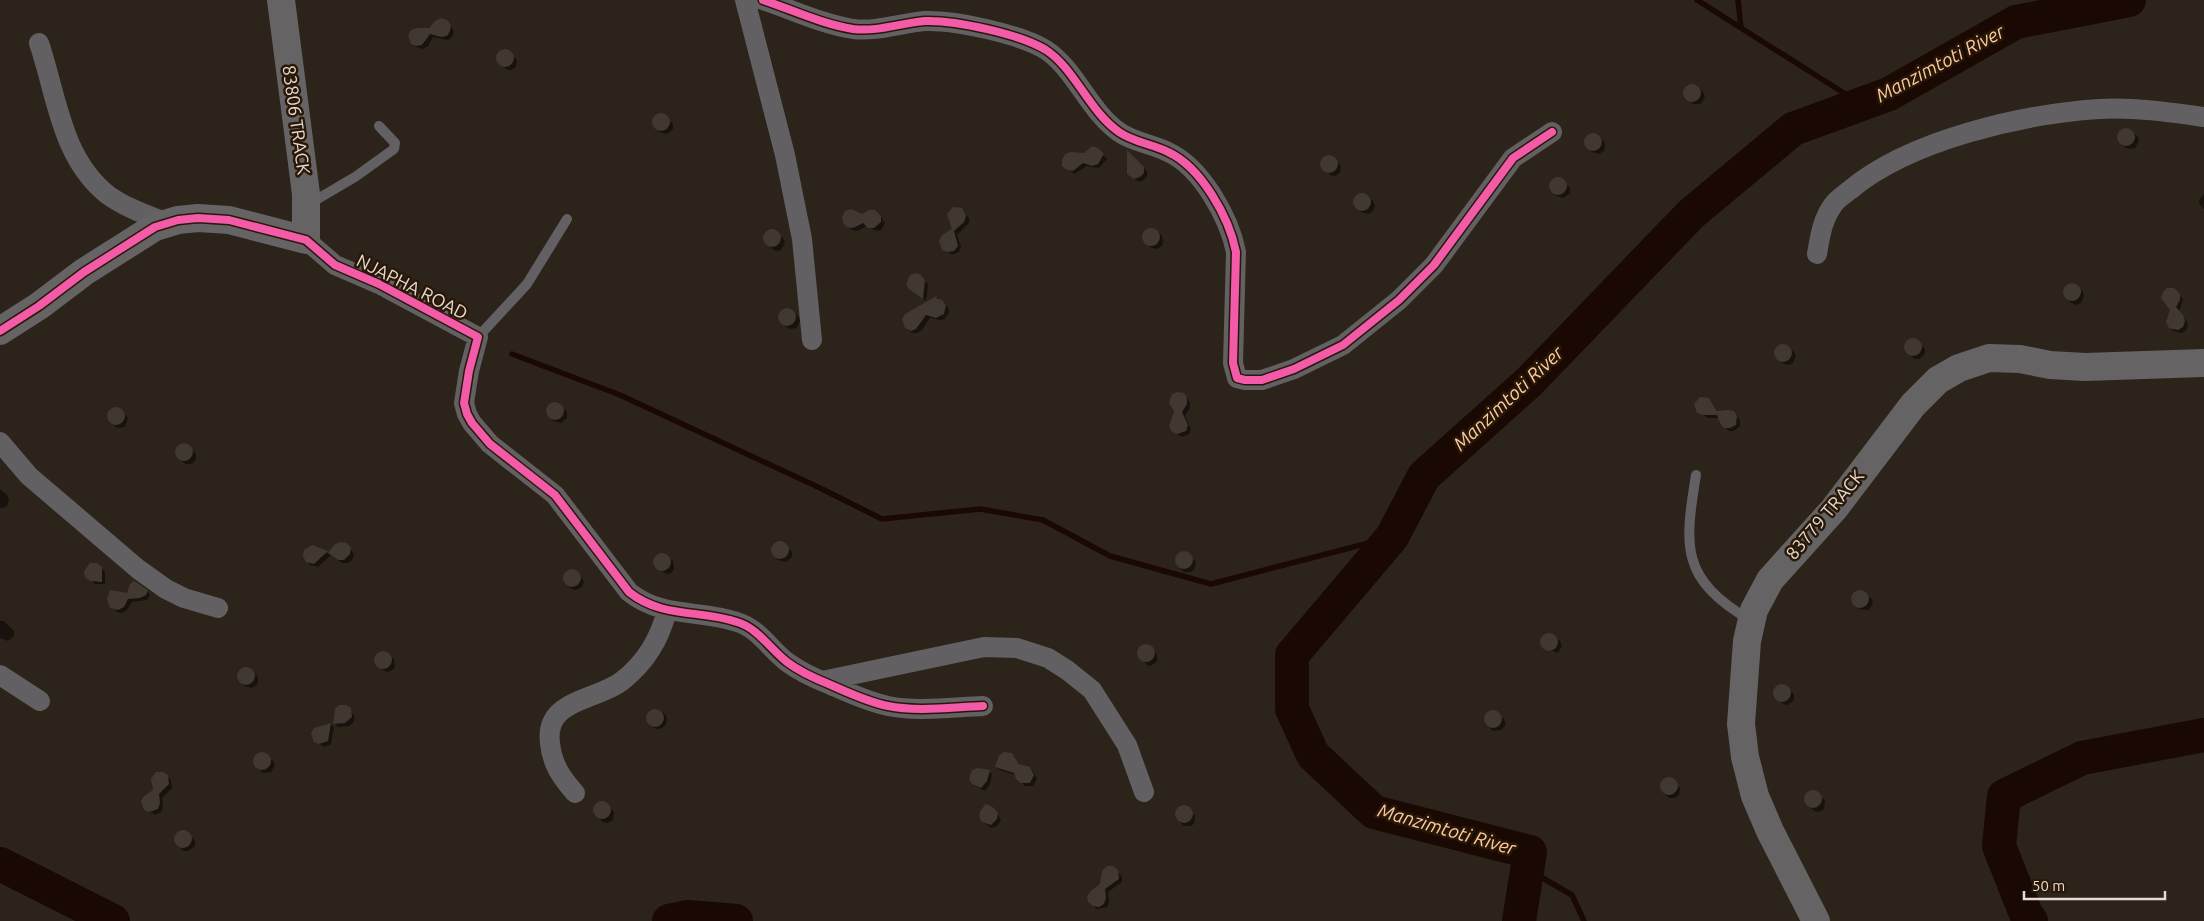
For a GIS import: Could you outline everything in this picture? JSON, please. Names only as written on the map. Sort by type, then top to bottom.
[{"type":"street","name":"83806 TRACK","points":[[281,0],[306,194],[306,240]]},
{"type":"street","points":[[746,0],[785,155],[802,239],[812,340]]},
{"type":"street","points":[[763,0],[826,22],[854,29],[943,21],[984,29],[1025,41],[1046,51],[1064,67],[1090,103],[1120,133],[1169,152],[1193,169],[1222,214],[1232,234],[1236,252],[1233,363],[1238,378],[1245,380],[1262,380],[1294,369],[1343,345],[1399,300],[1434,265],[1513,158],[1552,132]]},
{"type":"street","points":[[39,43],[48,68],[65,134],[83,168],[109,196],[141,213],[168,223]]},
{"type":"street","points":[[1817,254],[1822,224],[1834,203],[1865,178],[1906,155],[1963,136],[2025,119],[2090,110],[2142,109],[2204,117]]},
{"type":"street","name":"NJAPHA ROAD","points":[[0,331],[39,306],[84,272],[154,227],[198,218],[229,220],[306,240],[335,265],[379,284],[478,337],[469,372],[464,403],[472,423],[490,444],[555,495],[629,592],[642,603],[666,611],[738,622],[752,628],[787,662],[822,681],[856,696],[889,707],[983,706]]},
{"type":"street","name":"83779 TRACK","points":[[1816,921],[1754,796],[1745,757],[1741,724],[1745,659],[1750,620],[1770,580],[1834,509],[1913,405],[1938,380],[1959,368],[1989,358],[2020,359],[2085,367],[2204,363]]},
{"type":"street","points":[[0,442],[29,476],[138,569],[166,589],[184,598],[218,608]]},
{"type":"street","points":[[575,793],[559,774],[551,757],[550,724],[554,717],[570,705],[614,686],[636,669],[649,654],[658,637],[666,611]]},
{"type":"street","points":[[822,681],[984,647],[1017,648],[1048,658],[1092,690],[1127,745],[1144,792]]},
{"type":"street","points":[[0,675],[40,701]]},
{"type":"lane","points":[[306,206],[355,177],[394,149],[395,143],[393,138],[379,126]]},
{"type":"lane","points":[[478,337],[527,284],[567,219]]},
{"type":"lane","points":[[1696,475],[1689,516],[1689,545],[1694,564],[1704,585],[1725,605],[1750,620]]},
{"type":"building","points":[[441,18],[447,20],[451,25],[447,36],[441,37],[430,34],[422,45],[416,46],[411,44],[408,35],[411,30],[429,28],[435,21]]},
{"type":"building","points":[[501,49],[509,49],[514,54],[512,65],[501,67],[496,62],[496,54]]},
{"type":"building","points":[[1688,84],[1696,84],[1701,89],[1699,100],[1688,102],[1683,97],[1683,89]]},
{"type":"building","points":[[657,113],[665,113],[670,118],[668,129],[657,131],[652,126],[652,118]]},
{"type":"building","points":[[2122,128],[2130,128],[2135,133],[2133,144],[2122,146],[2117,141],[2117,133]]},
{"type":"building","points":[[1589,133],[1597,133],[1602,138],[1600,149],[1589,151],[1584,146],[1584,138]]},
{"type":"building","points":[[1092,146],[1098,148],[1104,154],[1098,164],[1092,166],[1083,163],[1073,171],[1067,170],[1062,166],[1065,154],[1071,152],[1084,153]]},
{"type":"building","points":[[1127,150],[1144,167],[1144,173],[1140,177],[1134,179],[1127,174]]},
{"type":"building","points":[[1325,155],[1333,155],[1338,160],[1336,171],[1325,173],[1320,168],[1320,160]]},
{"type":"building","points":[[1554,177],[1562,177],[1567,182],[1565,193],[1554,195],[1549,190],[1549,182]]},
{"type":"building","points":[[1358,193],[1366,193],[1371,198],[1369,209],[1358,211],[1353,206],[1353,198]]},
{"type":"building","points":[[953,207],[962,208],[966,216],[964,222],[954,231],[958,246],[954,251],[948,252],[942,250],[939,241],[942,235],[952,229],[947,214]]},
{"type":"building","points":[[851,209],[862,214],[869,210],[875,210],[881,216],[881,222],[874,228],[868,228],[863,223],[853,228],[847,227],[843,223],[842,217],[845,211]]},
{"type":"building","points":[[1147,228],[1155,228],[1160,233],[1158,244],[1147,246],[1142,241],[1142,233]]},
{"type":"building","points":[[768,229],[776,229],[781,234],[779,245],[768,247],[763,242],[763,234]]},
{"type":"building","points":[[916,273],[925,280],[923,299],[909,289],[906,284],[910,275]]},
{"type":"building","points":[[2068,283],[2076,283],[2081,288],[2079,299],[2068,301],[2063,296],[2063,288]]},
{"type":"building","points":[[2167,288],[2174,288],[2180,294],[2180,300],[2176,307],[2183,315],[2185,321],[2183,327],[2178,330],[2169,328],[2166,322],[2170,310],[2161,298]]},
{"type":"building","points":[[938,295],[936,298],[942,300],[946,305],[944,314],[936,318],[926,315],[916,329],[911,331],[905,328],[902,319],[905,314]]},
{"type":"building","points":[[783,308],[791,308],[796,313],[794,324],[783,326],[778,321],[778,313]]},
{"type":"building","points":[[1909,338],[1917,338],[1922,343],[1920,354],[1909,356],[1904,351],[1904,343]]},
{"type":"building","points":[[1779,344],[1787,344],[1792,349],[1790,360],[1779,362],[1774,357],[1774,349]]},
{"type":"building","points":[[1184,393],[1187,398],[1187,404],[1182,412],[1188,425],[1186,431],[1177,434],[1172,432],[1169,426],[1174,411],[1169,403],[1172,394]]},
{"type":"building","points":[[1700,397],[1709,398],[1717,411],[1734,411],[1737,416],[1736,425],[1724,428],[1717,415],[1697,413],[1694,404]]},
{"type":"building","points":[[551,402],[559,402],[564,407],[562,418],[551,420],[546,415],[546,407]]},
{"type":"building","points":[[112,407],[120,407],[125,412],[123,423],[112,425],[107,420],[107,412]]},
{"type":"building","points":[[180,443],[188,443],[193,448],[191,459],[180,461],[175,456],[175,448]]},
{"type":"building","points":[[776,541],[784,541],[789,546],[787,557],[776,559],[771,554],[771,546]]},
{"type":"building","points":[[347,543],[351,548],[350,554],[344,560],[338,560],[328,553],[335,544]]},
{"type":"building","points":[[312,545],[328,551],[314,564],[306,562],[303,556],[304,550]]},
{"type":"building","points":[[1180,551],[1188,551],[1193,556],[1191,567],[1180,569],[1175,564],[1175,556]]},
{"type":"building","points":[[658,553],[666,553],[671,558],[669,569],[658,571],[653,566],[653,558]]},
{"type":"building","points":[[90,563],[97,563],[102,567],[102,582],[90,581],[85,577],[84,571]]},
{"type":"building","points":[[568,569],[576,569],[581,574],[579,585],[568,587],[563,582],[563,574]]},
{"type":"building","points":[[134,581],[148,590],[146,595],[140,598],[128,599],[124,607],[118,610],[110,608],[107,599],[110,590],[127,593],[130,584]]},
{"type":"building","points":[[1856,590],[1864,590],[1869,595],[1867,606],[1856,608],[1851,603],[1851,595]]},
{"type":"building","points":[[1545,633],[1553,633],[1558,638],[1556,649],[1545,651],[1540,646],[1540,638]]},
{"type":"building","points":[[1142,644],[1150,644],[1155,649],[1153,660],[1142,662],[1137,657],[1137,649]]},
{"type":"building","points":[[379,651],[387,651],[392,656],[390,667],[379,669],[374,664],[374,656]]},
{"type":"building","points":[[242,667],[250,667],[255,672],[253,683],[242,685],[237,680],[237,672]]},
{"type":"building","points":[[1778,684],[1786,684],[1791,689],[1789,700],[1778,702],[1773,697],[1773,689]]},
{"type":"building","points":[[339,705],[346,705],[351,708],[352,717],[345,723],[333,724],[335,709]]},
{"type":"building","points":[[651,709],[659,709],[664,714],[662,725],[651,727],[646,722],[646,714]]},
{"type":"building","points":[[1489,710],[1497,710],[1502,715],[1500,726],[1489,728],[1484,723],[1484,715]]},
{"type":"building","points":[[331,723],[328,741],[319,744],[314,742],[311,733],[314,728]]},
{"type":"building","points":[[258,752],[266,752],[271,757],[269,768],[258,770],[253,765],[253,757]]},
{"type":"building","points":[[1003,752],[1012,753],[1019,764],[1030,767],[1034,775],[1030,783],[1021,783],[1016,779],[1014,773],[995,767],[999,756]]},
{"type":"building","points":[[978,768],[990,770],[987,781],[981,788],[972,784],[969,779],[972,770]]},
{"type":"building","points":[[156,772],[163,772],[168,775],[169,784],[159,794],[160,803],[158,809],[149,812],[144,810],[141,801],[144,796],[153,790],[151,779]]},
{"type":"building","points":[[1665,777],[1673,777],[1678,782],[1676,793],[1665,795],[1660,790],[1660,782]]},
{"type":"building","points":[[1809,790],[1817,790],[1822,795],[1820,806],[1809,808],[1804,803],[1804,795]]},
{"type":"building","points":[[598,801],[606,801],[611,806],[609,817],[598,819],[593,814],[593,806]]},
{"type":"building","points":[[986,804],[994,808],[998,813],[997,819],[991,825],[982,822],[979,817],[980,811]]},
{"type":"building","points":[[1180,805],[1188,805],[1193,810],[1191,821],[1180,823],[1175,818],[1175,810]]},
{"type":"building","points":[[179,830],[187,830],[192,835],[190,846],[179,848],[174,843],[174,835]]},
{"type":"building","points":[[1107,866],[1113,866],[1118,870],[1119,879],[1105,889],[1106,898],[1104,904],[1099,907],[1093,906],[1088,902],[1087,896],[1100,884],[1102,871]]},
{"type":"waterway","points":[[1697,0],[1861,104]]},
{"type":"waterway","points":[[1738,0],[1741,28]]},
{"type":"waterway","name":"Manzimtoti River","points":[[1519,921],[1530,852],[1374,812],[1313,755],[1292,709],[1292,655],[1392,537],[1424,476],[1529,382],[1691,214],[1793,129],[1889,94],[2016,22],[2129,0]]},
{"type":"waterway","points":[[512,354],[620,395],[818,487],[882,519],[980,509],[1043,520],[1110,556],[1211,584],[1392,537]]},
{"type":"waterway","name":"Manzimtoti River","points":[[2031,921],[2026,914],[1999,846],[2004,796],[2082,758],[2204,735]]},
{"type":"waterway","name":"Manzimtoti River","points":[[0,864],[113,921]]},
{"type":"waterway","points":[[1527,869],[1572,895],[1584,921]]},
{"type":"waterway","name":"Manzimtoti River","points":[[687,921],[688,917]]},
{"type":"waterway","name":"Manzimtoti River","points":[[669,921],[688,917],[736,921]]},
{"type":"cycle path","points":[[763,0],[841,27],[862,30],[916,22],[938,21],[987,29],[1035,44],[1046,50],[1065,68],[1108,123],[1124,135],[1162,149],[1180,159],[1192,169],[1212,194],[1227,224],[1236,252],[1233,363],[1237,378],[1245,380],[1262,380],[1294,369],[1343,345],[1399,300],[1434,265],[1513,158],[1552,132]]},
{"type":"cycle path","points":[[0,331],[39,306],[84,272],[155,227],[178,220],[198,218],[229,220],[306,240],[335,265],[379,284],[478,337],[469,371],[464,403],[472,423],[490,444],[555,495],[629,592],[642,601],[668,610],[723,618],[744,625],[758,634],[781,657],[797,669],[873,702],[911,709],[983,706]]}]
